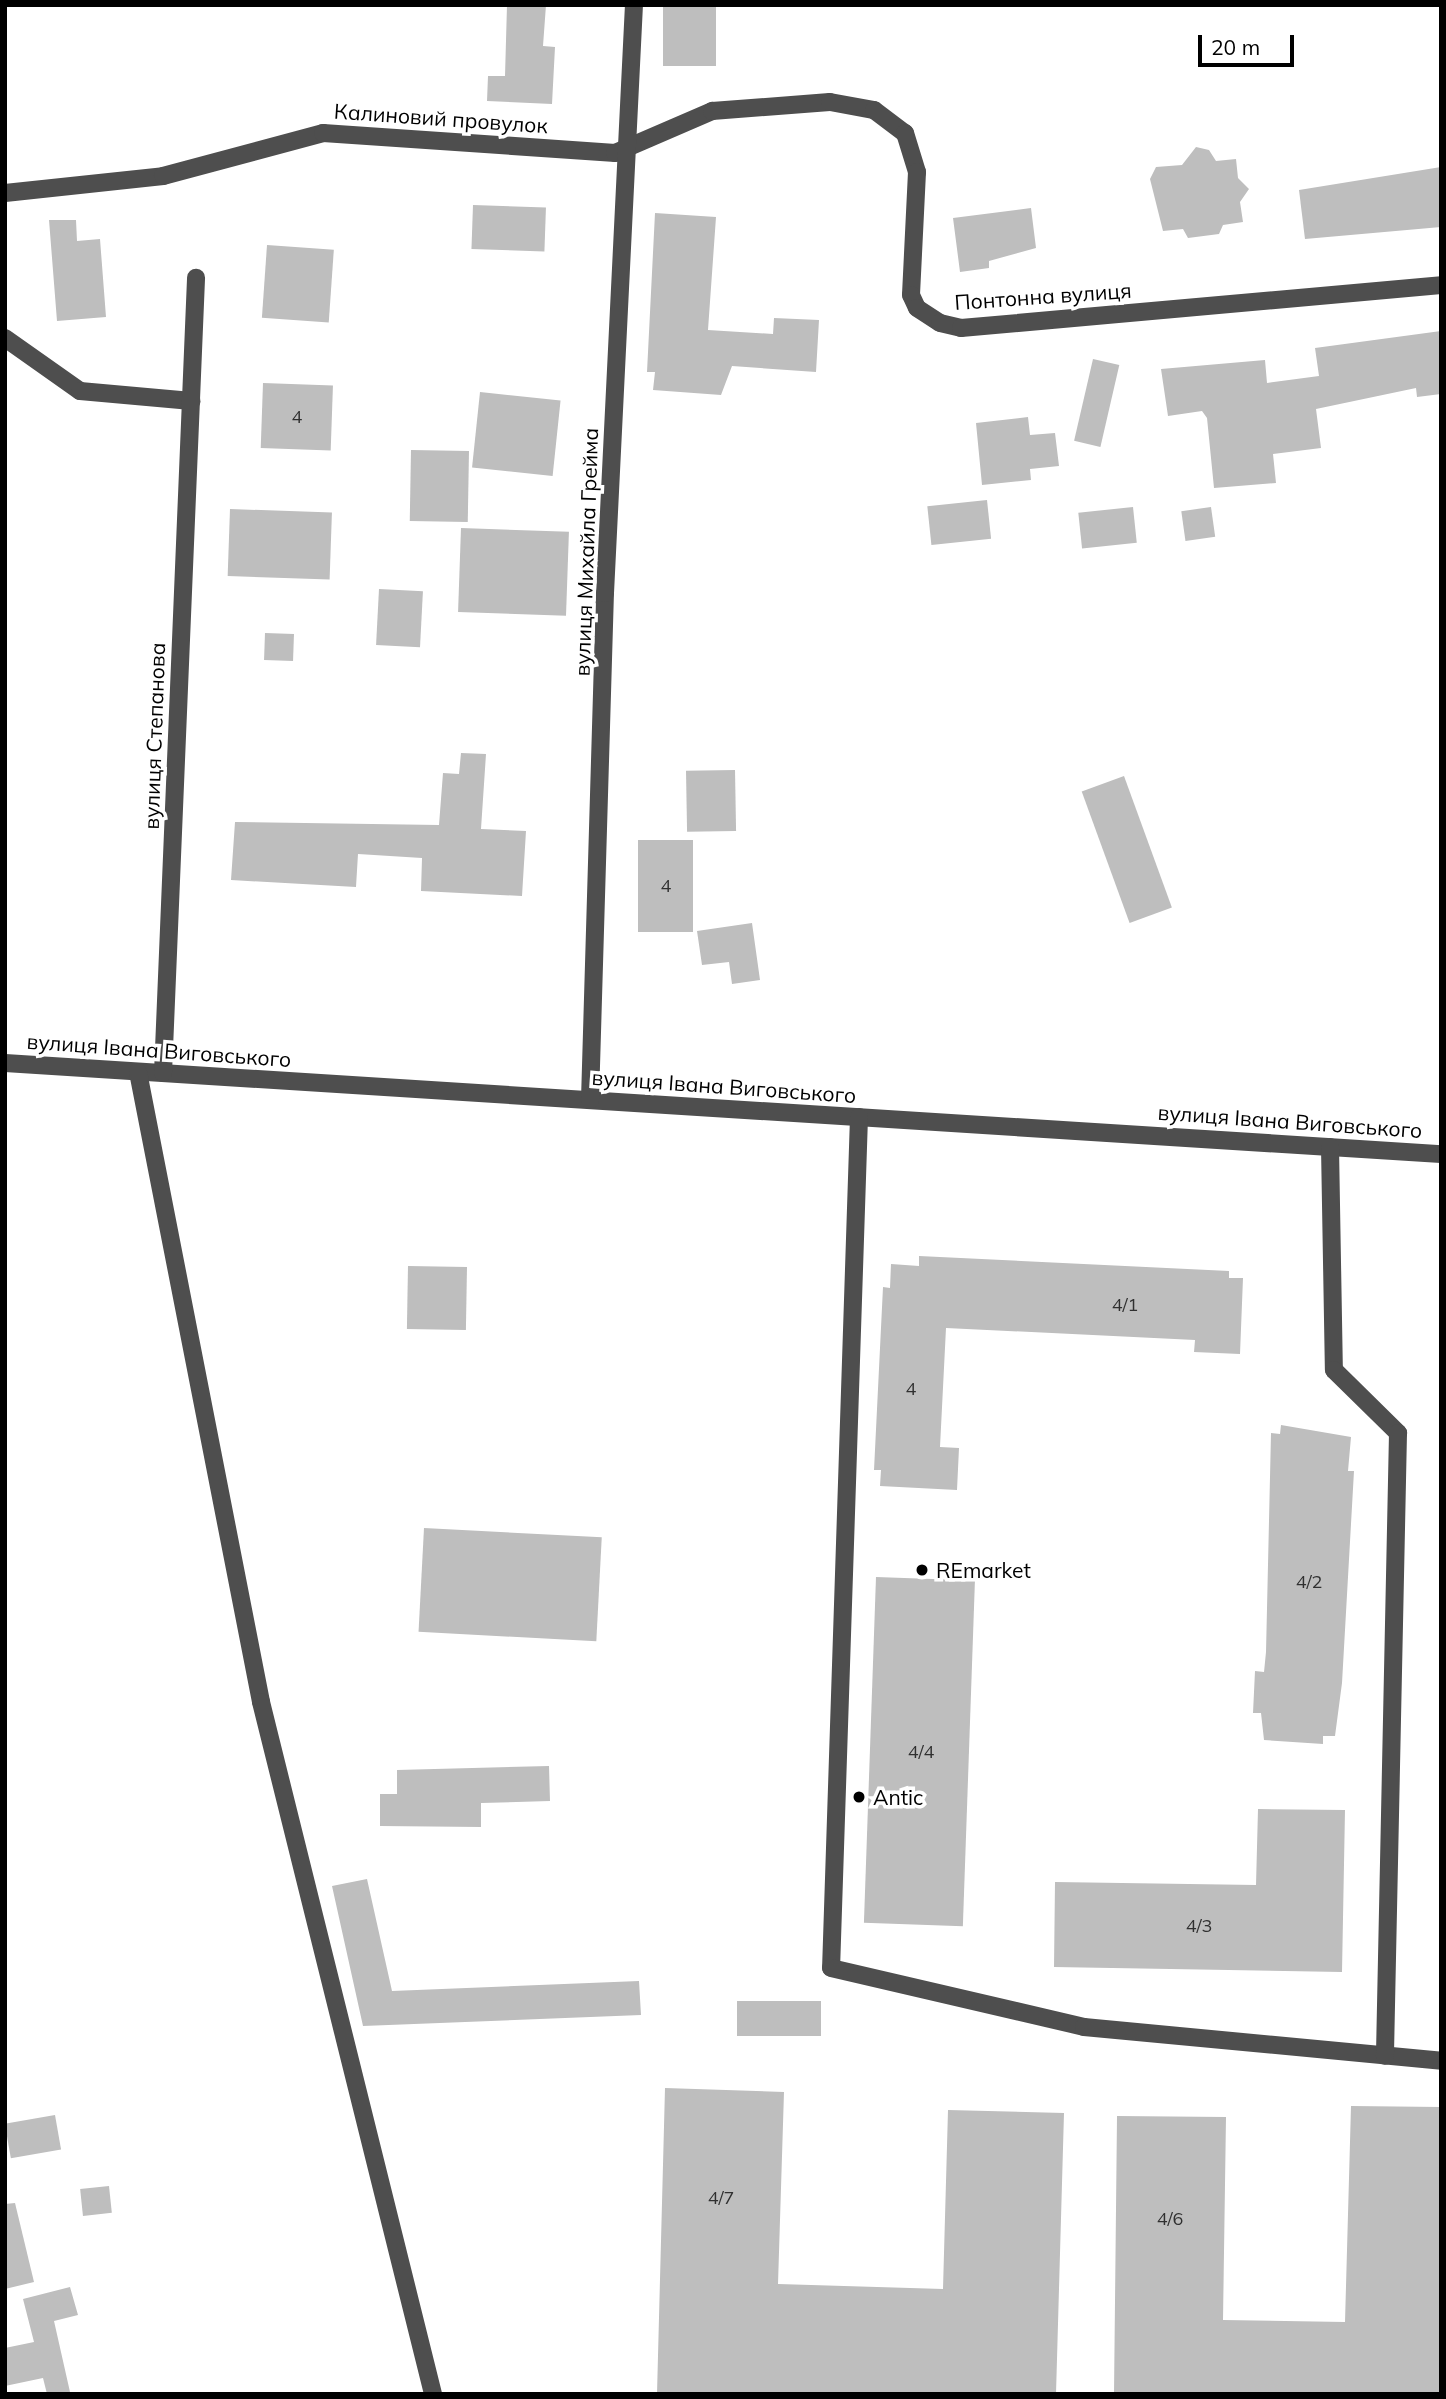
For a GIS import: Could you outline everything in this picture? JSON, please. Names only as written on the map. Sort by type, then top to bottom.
[{"type":"street","name":"вулиця Михайла Грейма","points":[[590,1100],[606,593],[634,5]]},
{"type":"street","name":"Понтонна вулиця","points":[[628,149],[696,115],[753,104],[830,102],[891,119],[909,142],[917,172],[911,295],[928,317],[961,328],[1441,285]]},
{"type":"street","name":"Калиновий провулок","points":[[5,193],[163,176],[323,133],[615,153],[628,149]]},
{"type":"street","name":"вулиця Степанова","points":[[163,1073],[197,278]]},
{"type":"street","points":[[5,338],[80,391],[192,401]]},
{"type":"street","name":"вулиця Івана Виговського","points":[[5,1063],[1441,1154]]},
{"type":"street","points":[[138,1072],[261,1702],[433,2394]]},
{"type":"street","points":[[859,1117],[831,1968],[1084,2027],[1441,2061]]},
{"type":"street","points":[[1331,1147],[1334,1370],[1398,1433],[1385,2056]]},
{"type":"building","points":[[507,5],[546,5],[543,46],[555,47],[552,104],[487,101],[488,76],[505,76]]},
{"type":"building","points":[[663,5],[716,5],[716,66],[663,66]]},
{"type":"building","points":[[1196,147],[1209,150],[1216,161],[1236,159],[1238,178],[1249,189],[1240,202],[1243,222],[1223,225],[1219,234],[1188,238],[1183,229],[1163,231],[1150,179],[1156,167],[1182,165]]},
{"type":"building","points":[[1441,167],[1441,227],[1305,239],[1299,190]]},
{"type":"building","points":[[473,205],[546,208],[544,252],[471,249]]},
{"type":"building","points":[[1031,208],[1036,248],[989,261],[989,268],[960,272],[953,218]]},
{"type":"building","points":[[655,213],[716,217],[708,330],[773,334],[774,318],[819,320],[816,372],[732,366],[721,395],[653,390],[655,372],[647,372]]},
{"type":"building","points":[[49,220],[76,220],[77,241],[100,239],[106,317],[57,321]]},
{"type":"building","points":[[267,245],[334,250],[329,322],[262,318]]},
{"type":"building","points":[[1441,331],[1441,394],[1417,397],[1416,388],[1316,409],[1321,448],[1273,454],[1276,483],[1214,488],[1207,418],[1202,411],[1168,416],[1161,369],[1265,360],[1267,383],[1319,376],[1315,348]]},
{"type":"building","points":[[1093,359],[1119,365],[1100,447],[1074,441]]},
{"type":"building","points":[[263,383],[333,385],[331,450],[261,448]]},
{"type":"building","points":[[480,392],[561,400],[553,476],[472,468]]},
{"type":"building","points":[[1028,417],[1030,435],[1055,433],[1059,466],[1030,469],[1031,480],[982,485],[976,423]]},
{"type":"building","points":[[411,450],[469,451],[468,522],[410,521]]},
{"type":"building","points":[[987,500],[991,539],[931,545],[927,506]]},
{"type":"building","points":[[1133,507],[1137,543],[1082,549],[1078,513]]},
{"type":"building","points":[[1211,507],[1215,537],[1185,541],[1181,511]]},
{"type":"building","points":[[230,509],[332,513],[330,580],[228,576]]},
{"type":"building","points":[[461,528],[569,532],[566,616],[458,612]]},
{"type":"building","points":[[379,589],[423,591],[420,647],[376,645]]},
{"type":"building","points":[[265,633],[294,634],[293,661],[264,660]]},
{"type":"building","points":[[461,753],[486,754],[481,829],[526,831],[522,896],[421,891],[422,858],[358,854],[356,887],[231,880],[235,822],[439,825],[443,773],[459,774]]},
{"type":"building","points":[[735,770],[736,831],[687,832],[686,771]]},
{"type":"building","points":[[1124,776],[1172,908],[1130,923],[1082,791]]},
{"type":"building","points":[[638,840],[693,840],[693,932],[638,932]]},
{"type":"building","points":[[752,923],[760,980],[732,984],[729,962],[702,965],[697,931]]},
{"type":"building","points":[[919,1256],[1229,1271],[1229,1278],[1243,1278],[1240,1354],[1194,1352],[1195,1340],[946,1328],[940,1447],[959,1448],[957,1490],[880,1486],[881,1470],[874,1470],[883,1287],[890,1288],[891,1264],[919,1266]]},
{"type":"building","points":[[408,1266],[467,1267],[466,1330],[407,1329]]},
{"type":"building","points":[[1281,1425],[1351,1437],[1348,1471],[1354,1471],[1342,1683],[1335,1736],[1323,1736],[1323,1744],[1264,1740],[1261,1713],[1253,1713],[1255,1671],[1264,1672],[1266,1652],[1271,1433],[1280,1434]]},
{"type":"building","points":[[424,1528],[602,1537],[596,1641],[419,1632]]},
{"type":"building","points":[[876,1577],[975,1580],[963,1926],[864,1923]]},
{"type":"building","points":[[549,1766],[550,1801],[481,1803],[481,1827],[380,1826],[380,1794],[397,1794],[397,1770]]},
{"type":"building","points":[[1258,1809],[1345,1810],[1342,1972],[1054,1967],[1055,1882],[1256,1885]]},
{"type":"building","points":[[367,1879],[392,1991],[639,1981],[641,2015],[363,2026],[332,1886]]},
{"type":"building","points":[[737,2001],[821,2001],[821,2036],[737,2036]]},
{"type":"building","points":[[665,2088],[784,2092],[778,2284],[943,2289],[948,2110],[1064,2113],[1056,2394],[657,2394]]},
{"type":"building","points":[[1351,2106],[1441,2107],[1441,2394],[1114,2394],[1117,2116],[1226,2117],[1223,2320],[1345,2322]]},
{"type":"building","points":[[55,2115],[61,2149],[11,2158],[5,2124]]},
{"type":"building","points":[[109,2186],[112,2213],[83,2216],[80,2189]]},
{"type":"building","points":[[15,2203],[34,2282],[5,2289],[5,2204]]},
{"type":"building","points":[[70,2287],[78,2315],[54,2321],[70,2392],[47,2394],[43,2378],[5,2386],[5,2348],[34,2342],[23,2299]]},
{"type":"place","name":"REmarket","points":[[922,1570]]},
{"type":"place","name":"Antic","points":[[859,1797]]}]
